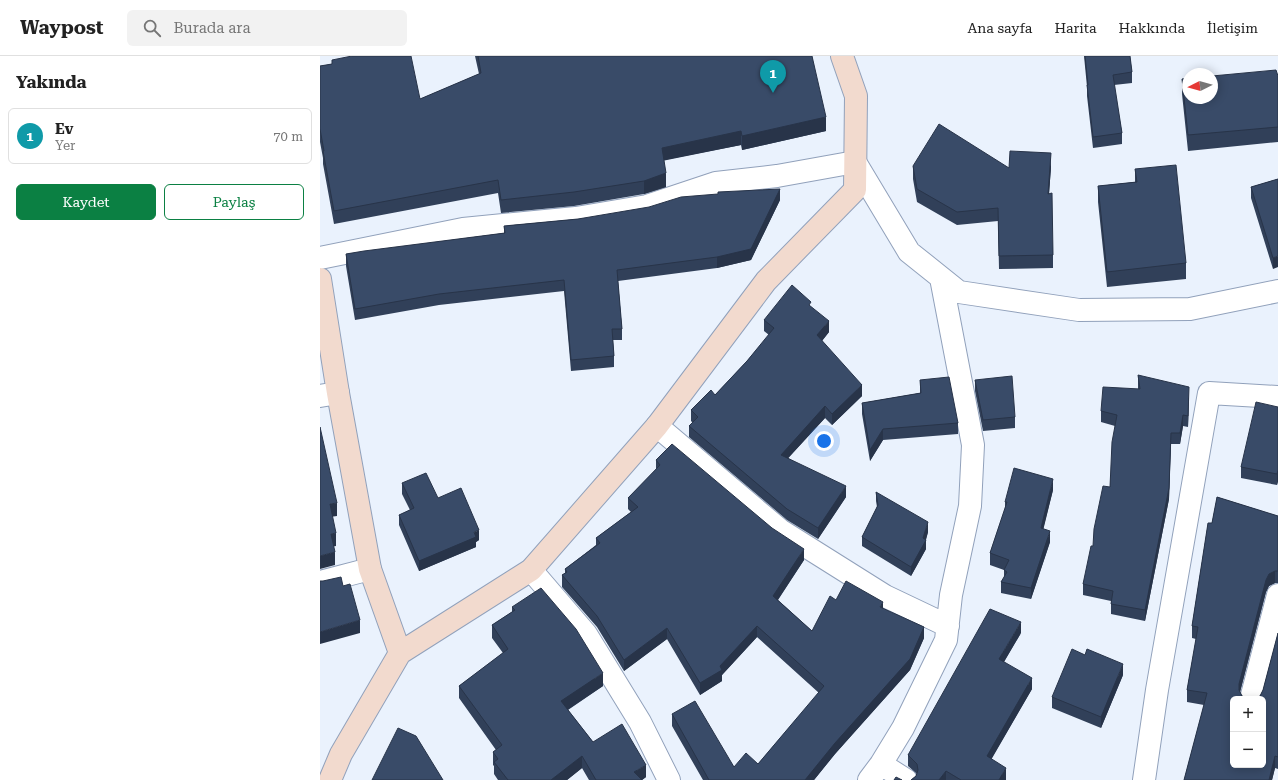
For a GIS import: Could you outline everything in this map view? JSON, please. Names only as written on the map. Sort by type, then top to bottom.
[{"type":"main road","points":[[330,780],[340,754],[400,652],[531,570],[657,426],[766,281],[855,190],[856,96],[842,56]]},
{"type":"main road","points":[[320,279],[329,395],[370,569],[400,652]]},
{"type":"street","points":[[320,258],[463,228],[576,218],[647,206],[716,183],[777,176],[856,162],[909,252],[959,292],[1079,310],[1190,309],[1278,291]]},
{"type":"street","points":[[906,780],[875,772],[903,728],[946,640],[951,596],[970,506],[973,446],[941,278]]},
{"type":"street","points":[[1144,780],[1157,690],[1210,393],[1278,397]]},
{"type":"street","points":[[657,426],[780,530],[885,596],[948,626]]},
{"type":"street","points":[[320,582],[370,569]]},
{"type":"street","points":[[531,570],[586,634],[640,722],[669,780]]},
{"type":"street","points":[[1252,696],[1278,595]]},
{"type":"building","points":[[352,56],[411,56],[420,99],[481,73],[478,56],[812,56],[826,117],[742,136],[741,131],[662,148],[666,173],[644,181],[574,192],[501,200],[498,180],[334,211],[320,129],[320,66],[332,64],[332,60]]},
{"type":"building","points":[[1085,56],[1130,56],[1132,72],[1113,75],[1122,133],[1093,137]]},
{"type":"building","points":[[1276,70],[1278,76],[1278,127],[1188,135],[1185,104],[1218,104],[1218,75]]},
{"type":"building","points":[[939,124],[1009,168],[1010,151],[1051,153],[1048,194],[1052,193],[1053,255],[999,256],[998,208],[957,212],[917,189],[913,166]]},
{"type":"building","points":[[1176,165],[1186,263],[1107,272],[1098,186],[1137,182],[1135,169]]},
{"type":"building","points":[[1278,179],[1278,256],[1273,258],[1251,187]]},
{"type":"building","points":[[780,189],[751,249],[717,257],[617,270],[622,329],[612,329],[614,356],[571,360],[564,280],[439,294],[355,309],[346,254],[505,233],[504,226],[578,219],[649,207],[681,197],[718,194],[718,192]]},
{"type":"building","points":[[792,285],[811,302],[809,305],[829,321],[817,335],[862,385],[832,414],[825,406],[781,455],[846,486],[818,528],[787,509],[689,426],[698,417],[691,410],[711,390],[715,395],[747,361],[774,328],[764,320]]},
{"type":"building","points":[[1138,375],[1189,387],[1188,416],[1183,415],[1180,433],[1171,433],[1169,488],[1145,610],[1111,604],[1113,591],[1083,584],[1091,546],[1093,546],[1094,529],[1103,486],[1110,487],[1112,442],[1117,415],[1101,411],[1103,387],[1140,389]]},
{"type":"building","points":[[1012,376],[1015,417],[983,420],[975,380]]},
{"type":"building","points":[[949,377],[958,423],[883,429],[870,450],[862,403],[921,393],[920,380]]},
{"type":"building","points":[[1256,402],[1278,407],[1277,474],[1241,467]]},
{"type":"building","points":[[320,427],[337,503],[330,504],[336,533],[331,534],[335,552],[320,556]]},
{"type":"building","points":[[672,444],[772,528],[804,549],[773,596],[812,631],[830,596],[836,600],[846,581],[883,602],[880,607],[924,627],[910,659],[835,743],[805,780],[709,780],[672,714],[695,701],[734,767],[746,753],[758,764],[824,686],[757,626],[720,666],[722,670],[700,683],[667,628],[624,660],[597,616],[562,575],[567,572],[565,569],[600,543],[596,538],[638,507],[628,498],[660,465],[656,460]]},
{"type":"building","points":[[1014,468],[1053,479],[1041,528],[1050,531],[1031,588],[1001,582],[1007,572],[1004,570],[1009,560],[990,553],[1007,502],[1005,502]]},
{"type":"building","points":[[426,473],[438,498],[461,488],[479,530],[474,532],[476,537],[419,561],[399,515],[414,508],[402,483]]},
{"type":"building","points":[[876,492],[928,522],[923,538],[926,540],[911,567],[862,537],[878,505]]},
{"type":"building","points":[[1217,497],[1278,516],[1278,571],[1269,574],[1266,580],[1239,684],[1239,690],[1242,696],[1230,696],[1230,768],[1266,768],[1266,696],[1260,696],[1263,690],[1278,633],[1278,757],[1275,756],[1269,780],[1184,780],[1207,693],[1187,690],[1198,627],[1192,626],[1208,523],[1212,523]]},
{"type":"building","points":[[341,577],[343,586],[350,584],[360,620],[320,632],[320,581]]},
{"type":"building","points":[[541,588],[576,629],[603,673],[561,701],[593,742],[622,724],[646,765],[634,772],[642,780],[596,780],[582,756],[551,780],[508,780],[494,762],[498,759],[493,752],[502,745],[459,686],[508,649],[492,625],[515,610],[512,607]]},
{"type":"building","points":[[990,609],[1021,622],[999,659],[1032,678],[987,756],[1006,768],[999,780],[961,780],[946,771],[939,780],[911,780],[916,776],[918,770],[917,764],[908,755]]},
{"type":"building","points":[[1072,649],[1085,655],[1087,649],[1123,664],[1101,717],[1052,697]]},
{"type":"building","points":[[398,728],[416,736],[443,780],[372,780]]},
{"type":"building","points":[[896,777],[902,780],[894,780]]},
{"type":"place","name":"Ev","points":[[773,93]]}]
